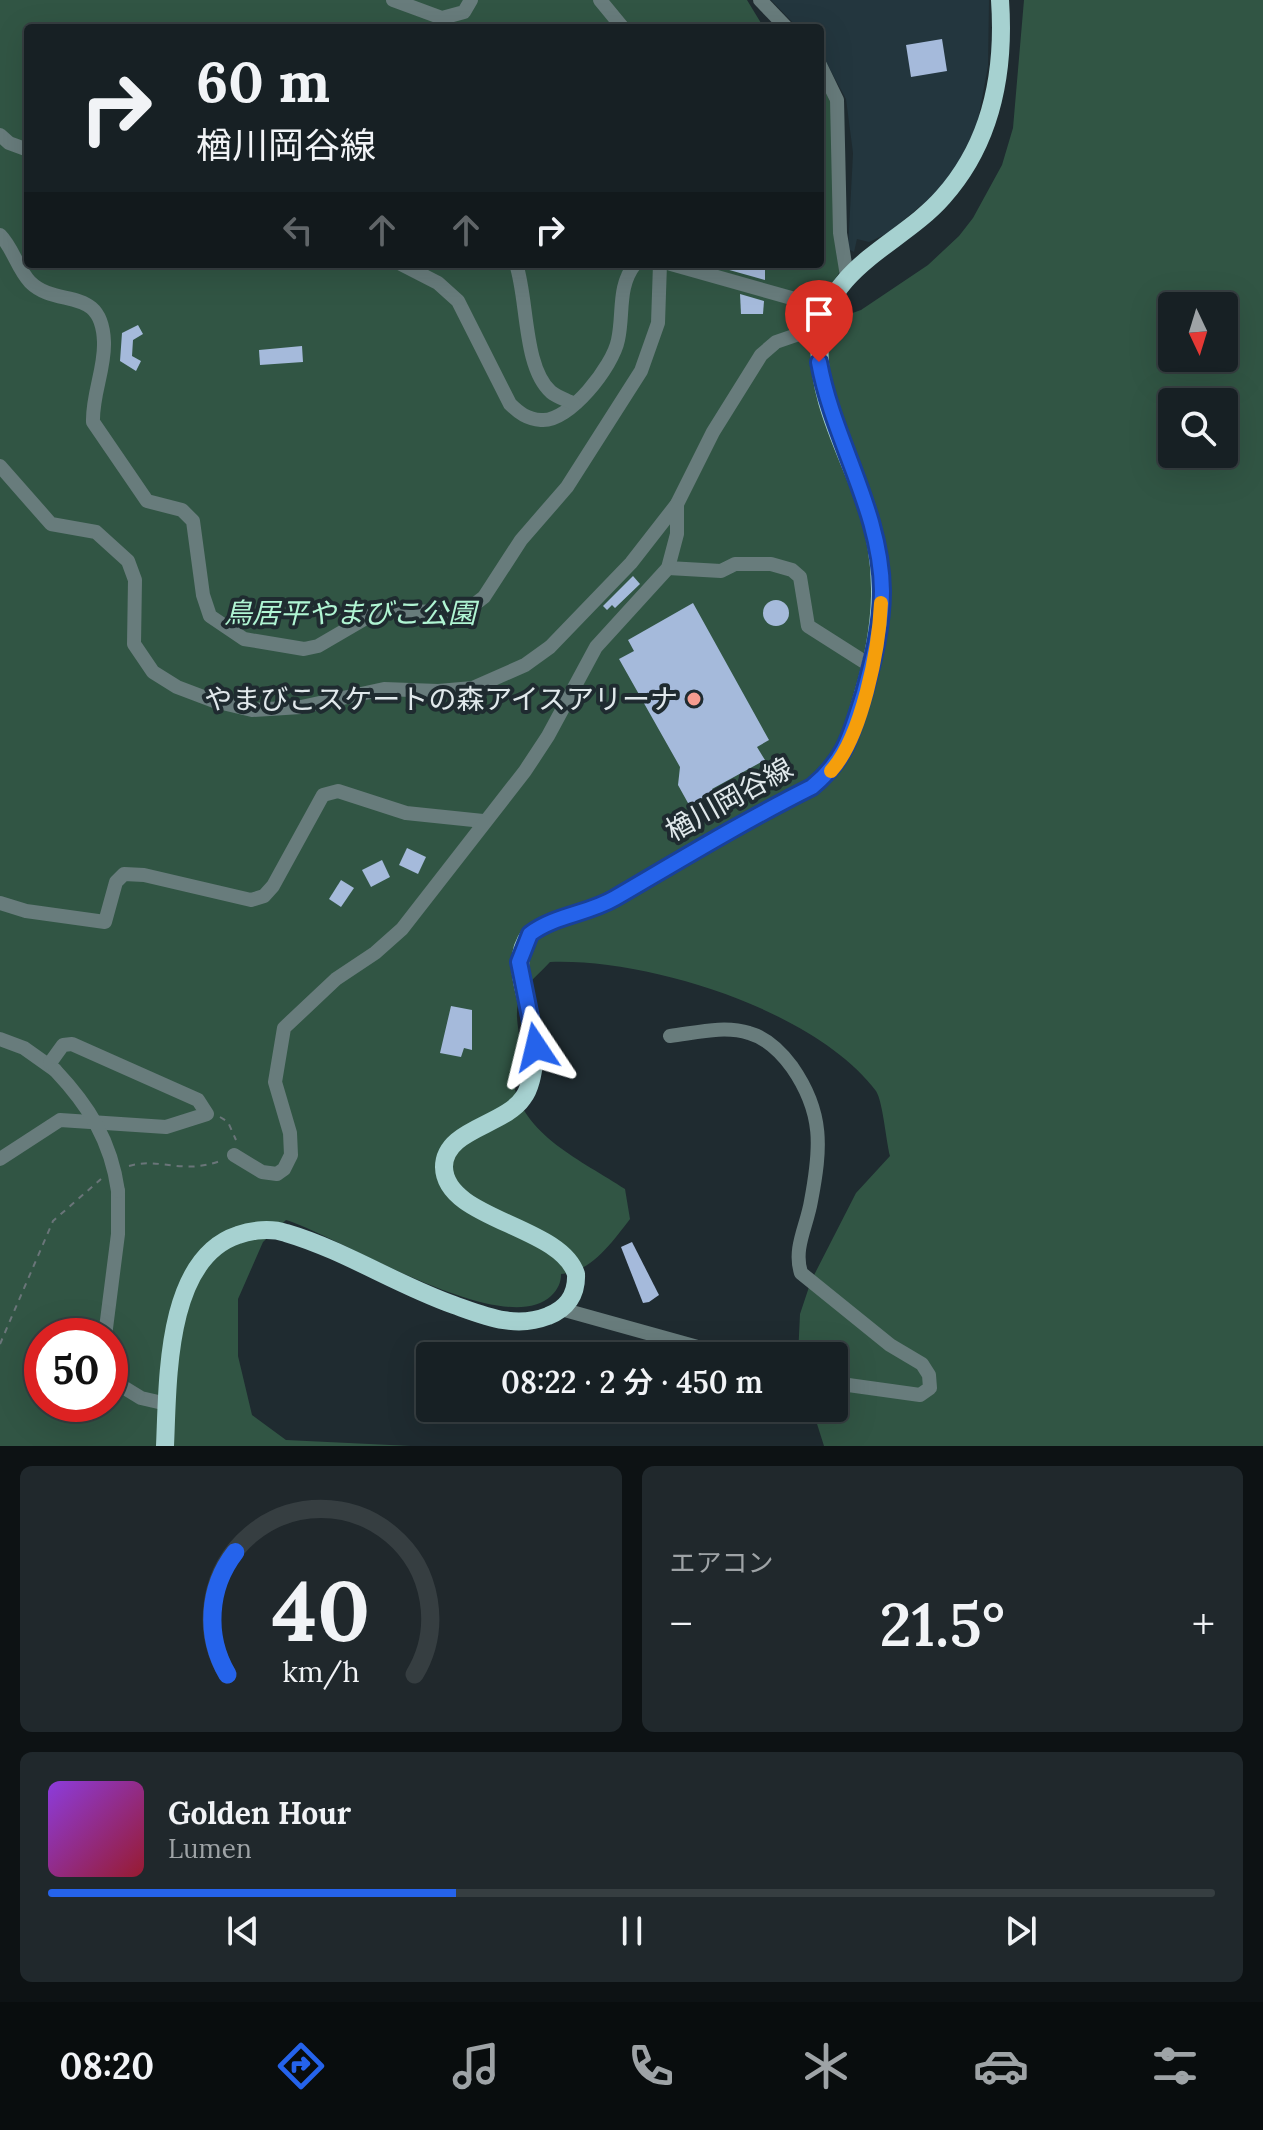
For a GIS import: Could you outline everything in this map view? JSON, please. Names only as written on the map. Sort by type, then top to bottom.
[{"type":"main road","name":"楢川岡谷線","points":[[561,1309],[576,1285],[574,1266],[561,1251],[528,1235],[520,1237],[478,1219],[454,1202],[438,1183],[433,1165],[439,1147],[450,1131],[500,1108],[530,1074],[535,1061],[535,1033],[519,962],[530,934],[555,920],[612,900],[647,877],[812,787],[834,769],[849,743],[873,661],[882,590],[876,542],[865,503],[826,400],[819,362],[820,334],[827,308],[847,276],[920,220],[967,167],[984,136],[995,101],[1000,0]]},
{"type":"main road","points":[[165,1446],[167,1404],[180,1304],[189,1279],[212,1248],[245,1232],[284,1232],[426,1296],[496,1320],[528,1322],[561,1309]]},
{"type":"street","points":[[393,0],[442,18],[464,12],[471,0]]},
{"type":"street","points":[[600,0],[620,24]]},
{"type":"street","points":[[760,0],[783,24]]},
{"type":"street","points":[[824,73],[837,100],[840,233],[847,276]]},
{"type":"street","points":[[0,135],[9,143],[24,149]]},
{"type":"street","points":[[0,235],[31,283],[46,292],[86,302],[100,321],[104,355],[93,422],[147,501],[182,510],[193,521],[203,595],[210,616],[244,639],[304,649],[318,646],[378,611],[456,612],[484,597],[521,540],[567,487],[641,371],[658,323],[660,268]]},
{"type":"street","points":[[409,268],[438,283],[458,301],[499,387],[522,416],[543,421],[561,416],[601,376],[618,342],[622,287],[633,268]]},
{"type":"street","points":[[517,268],[525,290],[538,376],[552,393],[574,404]]},
{"type":"street","points":[[685,268],[827,308]]},
{"type":"street","points":[[0,466],[51,524],[96,532],[128,561],[135,580],[134,644],[153,672],[177,687],[214,701],[252,710],[301,707],[384,689],[438,691],[473,688],[500,677],[550,647],[631,563],[677,504],[713,432],[761,355],[776,342],[805,332],[820,334]]},
{"type":"street","points":[[234,1155],[262,1172],[277,1174],[284,1169],[291,1155],[290,1133],[275,1082],[284,1028],[336,979],[375,953],[402,929],[548,736],[596,647],[668,568],[677,534],[677,504]]},
{"type":"street","points":[[668,568],[721,571],[735,564],[771,564],[792,570],[800,577],[808,626],[863,661]]},
{"type":"street","points":[[0,903],[26,911],[105,922],[116,882],[124,874],[144,875],[251,900],[264,896],[273,886],[323,795],[338,791],[406,813],[483,821]]},
{"type":"street","points":[[670,1036],[718,1030],[748,1033],[768,1041],[807,1089],[817,1118],[818,1157],[811,1206],[798,1252],[801,1273],[890,1345],[922,1364],[929,1375],[930,1388],[920,1395],[848,1385]]},
{"type":"street","points":[[0,1039],[52,1066],[95,1118],[110,1153],[118,1191],[118,1234],[107,1318]]},
{"type":"street","points":[[0,1159],[60,1120],[166,1127],[207,1114],[198,1100],[72,1044],[63,1045],[52,1066]]},
{"type":"street","points":[[561,1309],[680,1342]]},
{"type":"street","points":[[128,1393],[167,1404]]},
{"type":"shaded area","points":[[771,0],[989,0],[988,66],[977,125],[956,167],[942,188],[888,233],[869,242],[857,239],[854,252],[848,249],[853,153],[846,99],[824,58],[824,24],[794,24]]},
{"type":"green space","name":"鳥居平やまびこ公園","points":[[0,0],[747,0],[762,24],[24,24],[24,268],[824,268],[824,88],[832,106],[841,270],[807,320],[807,329],[861,310],[928,265],[973,218],[1002,165],[1013,128],[1024,0],[1263,0],[1263,1446],[824,1446],[816,1422],[848,1422],[848,1342],[799,1342],[800,1314],[811,1281],[856,1193],[890,1156],[876,1091],[848,1062],[813,1036],[727,995],[634,969],[550,962],[527,986],[518,1005],[520,1057],[513,1080],[518,1099],[528,1116],[556,1145],[625,1189],[630,1219],[592,1262],[561,1274],[559,1286],[551,1296],[528,1306],[497,1306],[461,1296],[286,1220],[263,1242],[238,1299],[238,1356],[252,1415],[286,1440],[411,1446],[0,1446]]},
{"type":"building","points":[[942,39],[947,71],[911,77],[906,45]]},
{"type":"building","points":[[722,268],[765,268],[765,280]]},
{"type":"building","points":[[740,294],[764,301],[763,314],[741,314]]},
{"type":"building","points":[[138,325],[143,334],[133,340],[132,356],[141,361],[136,371],[120,361],[122,333]]},
{"type":"building","points":[[302,346],[303,362],[260,365],[259,350]]},
{"type":"building","points":[[633,576],[640,584],[615,608],[612,605],[607,610],[603,606]]},
{"type":"building","points":[[776,600],[785,604],[789,613],[785,622],[776,626],[767,622],[763,613],[767,604]]},
{"type":"building","name":"やまびこスケートの森アイスアリーナ","points":[[693,603],[769,740],[757,747],[765,760],[712,789],[714,793],[699,802],[688,803],[678,785],[680,767],[619,659],[634,651],[628,640]]},
{"type":"building","points":[[407,848],[426,857],[418,874],[399,865]]},
{"type":"building","points":[[382,860],[390,877],[371,887],[362,870]]},
{"type":"building","points":[[341,880],[354,888],[341,907],[329,899]]},
{"type":"building","points":[[451,1006],[472,1010],[472,1050],[464,1048],[461,1057],[440,1053]]},
{"type":"building","points":[[632,1242],[659,1295],[649,1302],[643,1303],[621,1247]]},
{"type":"slow traffic","points":[[831,771],[849,743],[873,661],[881,603]]},
{"type":"place","name":"やまびこスケートの森アイスアリーナ","points":[[694,699]]},
{"type":"route","points":[[536,1047],[519,962],[521,950],[530,934],[555,920],[612,900],[647,877],[812,787],[834,769],[849,743],[873,661],[882,590],[871,522],[826,400],[819,362]]}]
